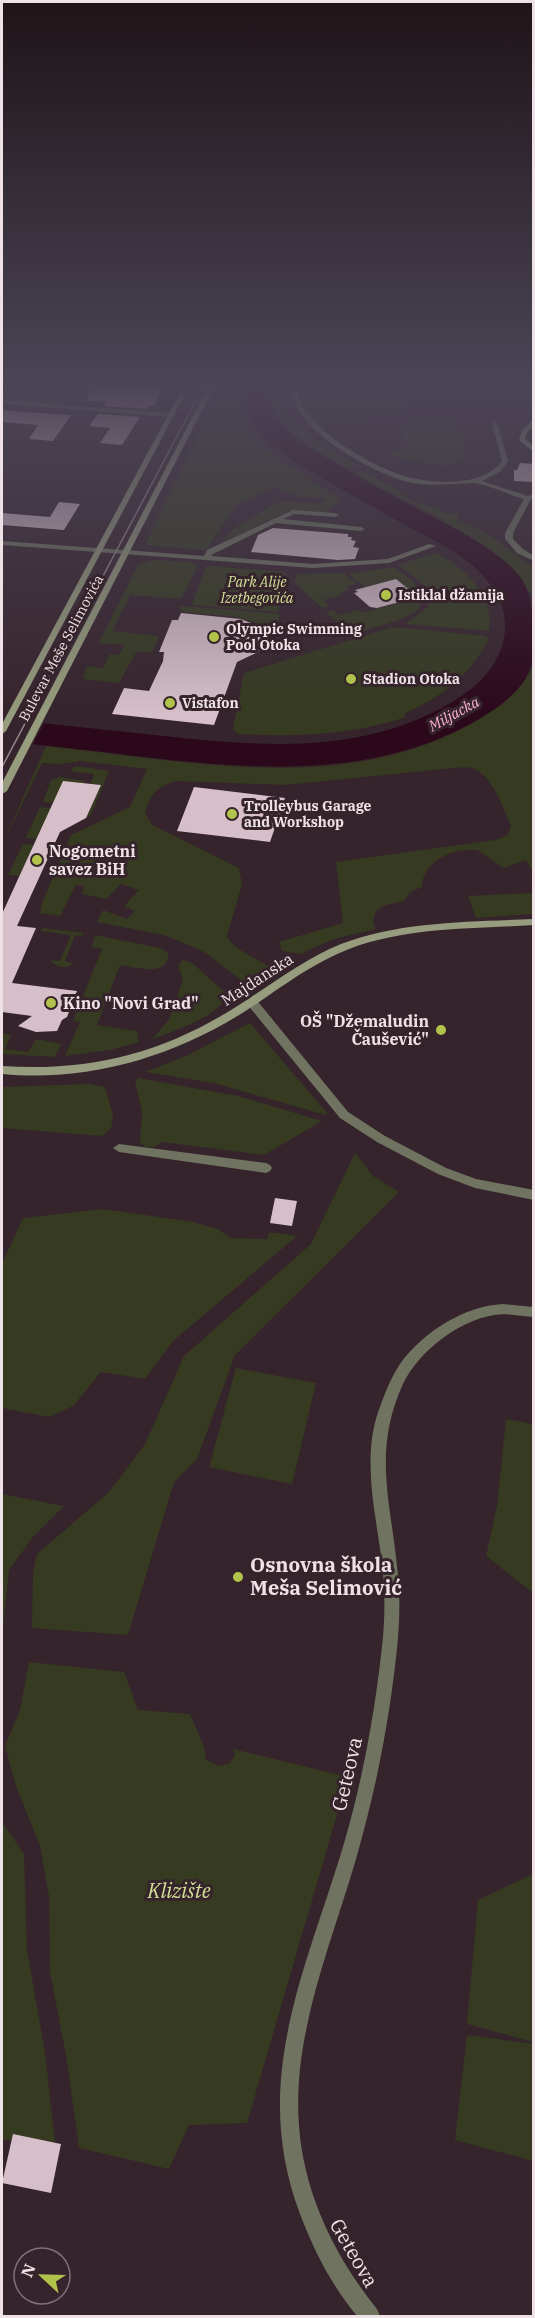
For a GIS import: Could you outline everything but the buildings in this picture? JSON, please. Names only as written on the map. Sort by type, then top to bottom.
[{"type":"main road","name":"Bulevar Meše Selimovića","points":[[2,730],[125,497]]},
{"type":"main road","name":"Bulevar Meše Selimovića","points":[[2,790],[155,497]]},
{"type":"main road","name":"Majdanska","points":[[2,1070],[78,1070],[116,1065],[142,1058],[186,1040],[229,1017],[322,957],[367,939],[419,931],[534,922]]},
{"type":"street","points":[[531,497],[509,533],[509,539],[520,551],[534,559]]},
{"type":"street","points":[[206,558],[210,552],[293,512],[335,515]]},
{"type":"street","points":[[275,521],[361,529]]},
{"type":"street","points":[[2,543],[331,566],[388,561],[432,546]]},
{"type":"street","points":[[251,1001],[344,1114],[381,1139],[442,1171],[475,1183],[534,1195]]},
{"type":"street","points":[[119,1148],[266,1168]]},
{"type":"street","name":"Geteova","points":[[370,2316],[340,2272],[310,2218],[292,2156],[289,2121],[296,2040],[312,1969],[372,1774],[382,1703],[392,1599],[378,1497],[376,1453],[385,1411],[400,1377],[416,1355],[471,1316],[495,1310],[534,1312]]},
{"type":"green space","points":[[168,497],[253,497],[236,505],[206,550],[145,545]]},
{"type":"green space","points":[[303,497],[337,497],[341,500],[326,512],[290,510],[220,544],[233,529],[278,502],[325,503],[325,499]]},
{"type":"green space","points":[[399,497],[409,497],[410,500],[438,509],[445,514],[458,513],[457,520],[488,534],[533,567],[533,598],[500,559],[477,542]]},
{"type":"green space","points":[[435,553],[457,566],[476,584],[488,607],[489,631],[405,624],[427,608],[430,595],[422,583],[398,565]]},
{"type":"green space","points":[[154,560],[189,562],[198,566],[181,599],[130,595],[112,631],[159,636],[152,653],[139,651],[135,654],[119,683],[83,679],[87,666],[103,668],[110,654],[119,655],[124,645],[99,643],[138,565]]},
{"type":"green space","name":"Park Alije Izetbegovića","points":[[206,566],[286,572],[278,612],[192,605]]},
{"type":"green space","points":[[394,567],[413,582],[420,591],[422,603],[418,610],[402,619],[351,635],[326,612],[333,610],[339,615],[359,610],[363,613],[417,597],[396,579],[365,587],[348,574]]},
{"type":"green space","points":[[343,573],[357,584],[346,587],[348,590],[340,593],[342,595],[323,600],[329,606],[322,608],[294,582],[298,574]]},
{"type":"green space","points":[[182,606],[280,614],[277,627],[263,626],[237,617],[184,612],[178,608]]},
{"type":"green space","name":"Stadion Otoka","points":[[393,627],[485,636],[489,639],[472,665],[454,684],[404,714],[406,717],[366,728],[324,733],[238,734],[233,729],[244,673]]},
{"type":"green space","points":[[533,666],[533,872],[526,860],[504,868],[477,850],[449,854],[434,863],[428,870],[422,887],[410,892],[404,901],[386,905],[376,911],[373,921],[375,929],[334,939],[300,954],[282,951],[279,942],[343,923],[336,862],[495,840],[508,835],[511,825],[494,788],[481,773],[473,768],[464,767],[285,785],[177,781],[165,785],[156,792],[149,801],[145,813],[152,825],[239,868],[242,884],[227,936],[240,950],[270,968],[271,972],[257,982],[246,984],[206,953],[164,935],[97,922],[103,910],[127,919],[135,911],[124,906],[139,890],[121,884],[106,899],[82,894],[84,886],[76,885],[60,916],[40,913],[42,903],[71,835],[130,807],[147,769],[80,761],[61,764],[42,763],[2,845],[46,746],[152,759],[260,768],[314,767],[366,761],[418,748],[467,726],[487,714],[513,693]]},
{"type":"green space","points":[[76,766],[109,771],[91,815],[86,818],[101,785],[90,784],[94,774],[70,771]]},
{"type":"green space","points":[[60,777],[86,781],[53,803],[43,802],[51,780]]},
{"type":"green space","points":[[40,807],[51,808],[36,839],[26,838]]},
{"type":"green space","points":[[23,844],[34,845],[19,876],[8,875]]},
{"type":"green space","points":[[533,888],[533,914],[476,918],[468,896],[531,893]]},
{"type":"green space","points":[[42,928],[84,933],[82,936],[75,935],[65,961],[73,963],[68,967],[60,967],[51,960],[60,961],[71,935],[41,931]]},
{"type":"green space","points":[[95,935],[160,948],[168,953],[167,961],[163,966],[150,969],[120,965],[97,1025],[137,1031],[139,1042],[110,1050],[65,1056],[80,1022],[73,1021],[102,949],[92,947]]},
{"type":"green space","points":[[183,960],[192,963],[228,995],[214,1011],[204,1017],[151,1040],[169,1020],[183,979],[178,965]]},
{"type":"green space","points":[[250,1023],[327,1113],[326,1115],[214,1083],[145,1072],[186,1056]]},
{"type":"green space","points":[[2,1033],[11,1035],[5,1049],[28,1052],[36,1039],[61,1044],[55,1057],[2,1054]]},
{"type":"green space","points":[[138,1078],[238,1096],[322,1121],[264,1155],[162,1142],[155,1147],[145,1147],[140,1142],[142,1112],[135,1082]]},
{"type":"green space","points":[[89,1084],[105,1087],[113,1115],[111,1128],[102,1136],[2,1128],[2,1087]]},
{"type":"green space","points":[[355,1153],[373,1176],[399,1192],[235,1355],[197,1459],[174,1482],[128,1635],[32,1628],[33,1573],[37,1554],[109,1492],[145,1444],[184,1356],[311,1244]]},
{"type":"green space","points":[[103,1209],[193,1222],[218,1229],[230,1238],[267,1239],[269,1232],[297,1236],[173,1341],[145,1379],[101,1372],[73,1406],[49,1417],[2,1408],[2,1264],[23,1218]]},
{"type":"green space","points":[[236,1368],[316,1383],[292,1484],[209,1467]]},
{"type":"green space","points":[[506,1419],[533,1424],[533,1593],[486,1556],[497,1506]]},
{"type":"green space","points":[[2,1494],[64,1506],[33,1537],[9,1570],[3,1627]]},
{"type":"green space","name":"Klizište","points":[[29,1662],[124,1672],[138,1710],[190,1714],[204,1747],[206,1760],[219,1766],[230,1763],[235,1755],[233,1749],[348,1777],[247,2123],[189,2125],[169,2169],[79,2148],[67,2061],[50,1972],[49,1896],[40,1846],[16,1786],[5,1746],[20,1710]]},
{"type":"green space","points":[[2,1822],[24,1854],[27,1949],[45,2053],[55,2142],[2,2140]]},
{"type":"green space","points":[[533,1874],[533,2042],[467,2024],[478,1900]]},
{"type":"green space","points":[[467,2035],[533,2044],[533,2161],[455,2140]]},
{"type":"water","name":"Miljacka","points":[[355,497],[397,497],[454,528],[477,541],[510,565],[519,575],[528,593],[533,622],[533,653],[532,663],[525,680],[497,708],[448,735],[405,750],[361,760],[316,765],[271,766],[180,761],[2,741],[2,719],[261,744],[300,744],[338,740],[375,733],[412,722],[459,698],[476,684],[487,674],[502,647],[504,615],[497,594],[471,564],[448,548]]},
{"type":"pier","points":[[2,716],[45,721],[31,748],[2,744]]},
{"type":"tram line","points":[[2,767],[145,497]]},
{"type":"place","name":"Istiklal džamija","points":[[386,595]]},
{"type":"place","name":"Olympic Swimming Pool Otoka","points":[[214,637]]},
{"type":"place","name":"Stadion Otoka","points":[[351,679]]},
{"type":"place","name":"Vistafon","points":[[170,703]]},
{"type":"place","name":"Trolleybus Garage and Workshop","points":[[232,814]]},
{"type":"place","name":"Nogometni savez BiH","points":[[37,860]]},
{"type":"place","name":"Kino \"Novi Grad\"","points":[[51,1003]]},
{"type":"place","name":"OŠ \"Džemaludin Čaušević\"","points":[[441,1030]]},
{"type":"place","name":"Osnovna škola Meša Selimović","points":[[238,1577]]}]
